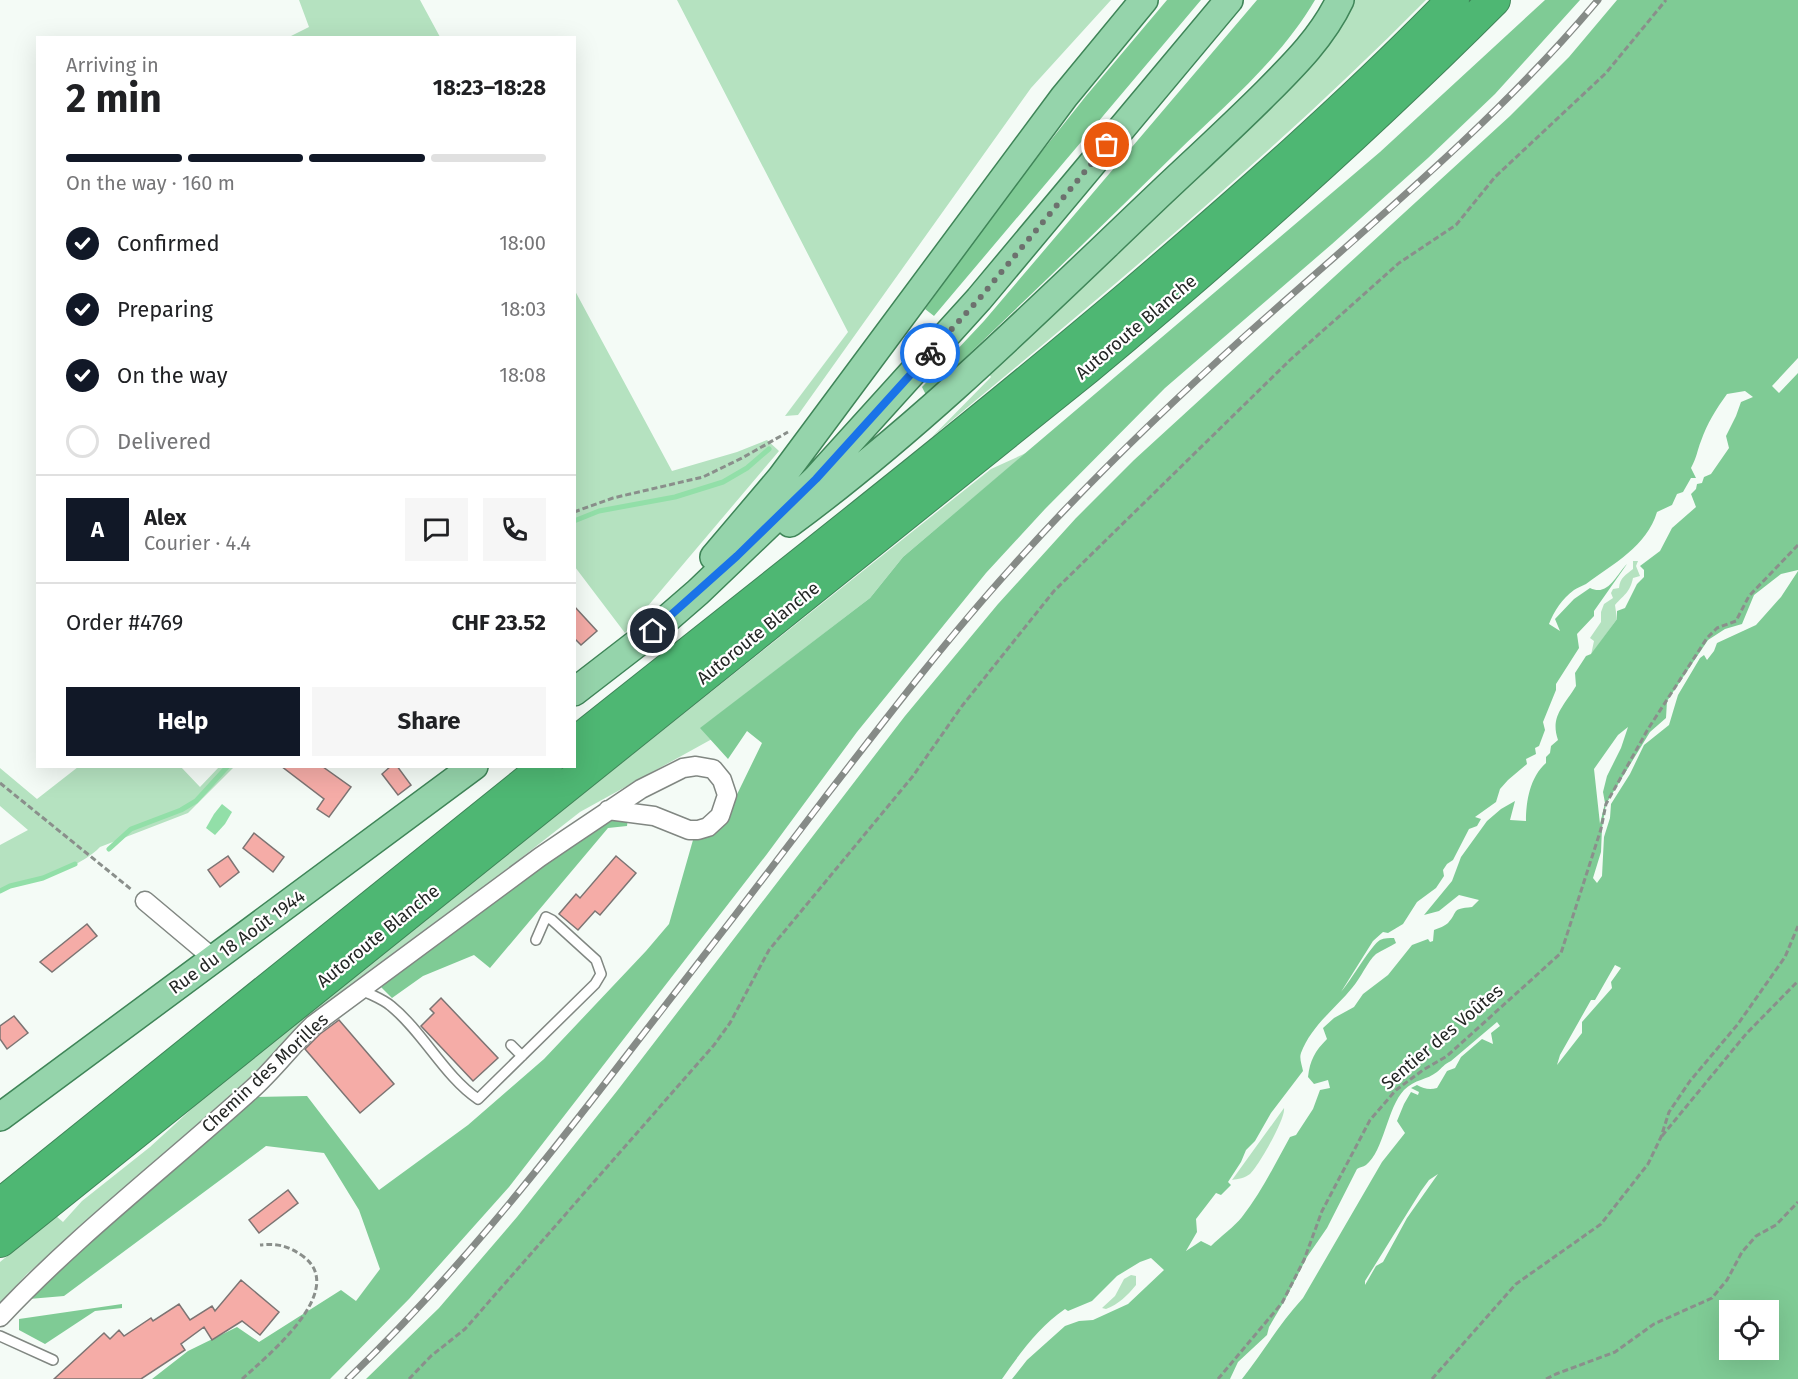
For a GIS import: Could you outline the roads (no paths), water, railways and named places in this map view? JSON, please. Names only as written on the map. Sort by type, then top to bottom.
[{"type":"highway","name":"Autoroute Blanche","points":[[576,742],[1071,346],[1259,184],[1453,0]]},
{"type":"highway","name":"Autoroute Blanche","points":[[0,1241],[1087,368],[1278,205],[1419,75],[1494,0]]},
{"type":"highway","name":"Autoroute Blanche","points":[[0,1205],[544,768]]},
{"type":"main road","points":[[653,631],[781,478],[1064,97],[1144,0]]},
{"type":"main road","points":[[576,690],[653,631],[698,592],[816,479],[979,299],[1230,0]]},
{"type":"main road","points":[[698,592],[849,480],[967,378],[1286,72],[1327,24],[1340,0]]},
{"type":"main road","name":"Rue du 18 Août 1944","points":[[0,1117],[471,768]]},
{"type":"street","name":"Chemin des Morilles","points":[[0,1317],[105,1218],[253,1089],[297,1040],[314,1025],[540,857],[609,810],[641,789],[683,768],[690,766],[712,769],[722,780],[727,795],[720,816],[708,827],[698,830],[689,830],[654,816],[609,810]]},
{"type":"street","points":[[145,901],[214,959]]},
{"type":"lane","points":[[362,990],[390,1004],[416,1031],[466,1091],[478,1099],[595,984],[601,974],[596,960],[552,920],[546,917],[536,940]]},
{"type":"lane","points":[[511,1045],[522,1056]]},
{"type":"lane","points":[[0,1336],[52,1360]]},
{"type":"waterway","points":[[576,520],[599,511],[675,497],[723,482],[747,468],[769,449]]},
{"type":"waterway","points":[[109,849],[131,829],[181,810],[196,801],[226,768]]},
{"type":"waterway","points":[[0,891],[10,886],[43,878],[75,864]]},
{"type":"railway","points":[[348,1379],[422,1304],[492,1225],[591,1102],[892,711],[1012,567],[1096,477],[1185,391],[1472,133],[1558,46],[1598,0]]}]
